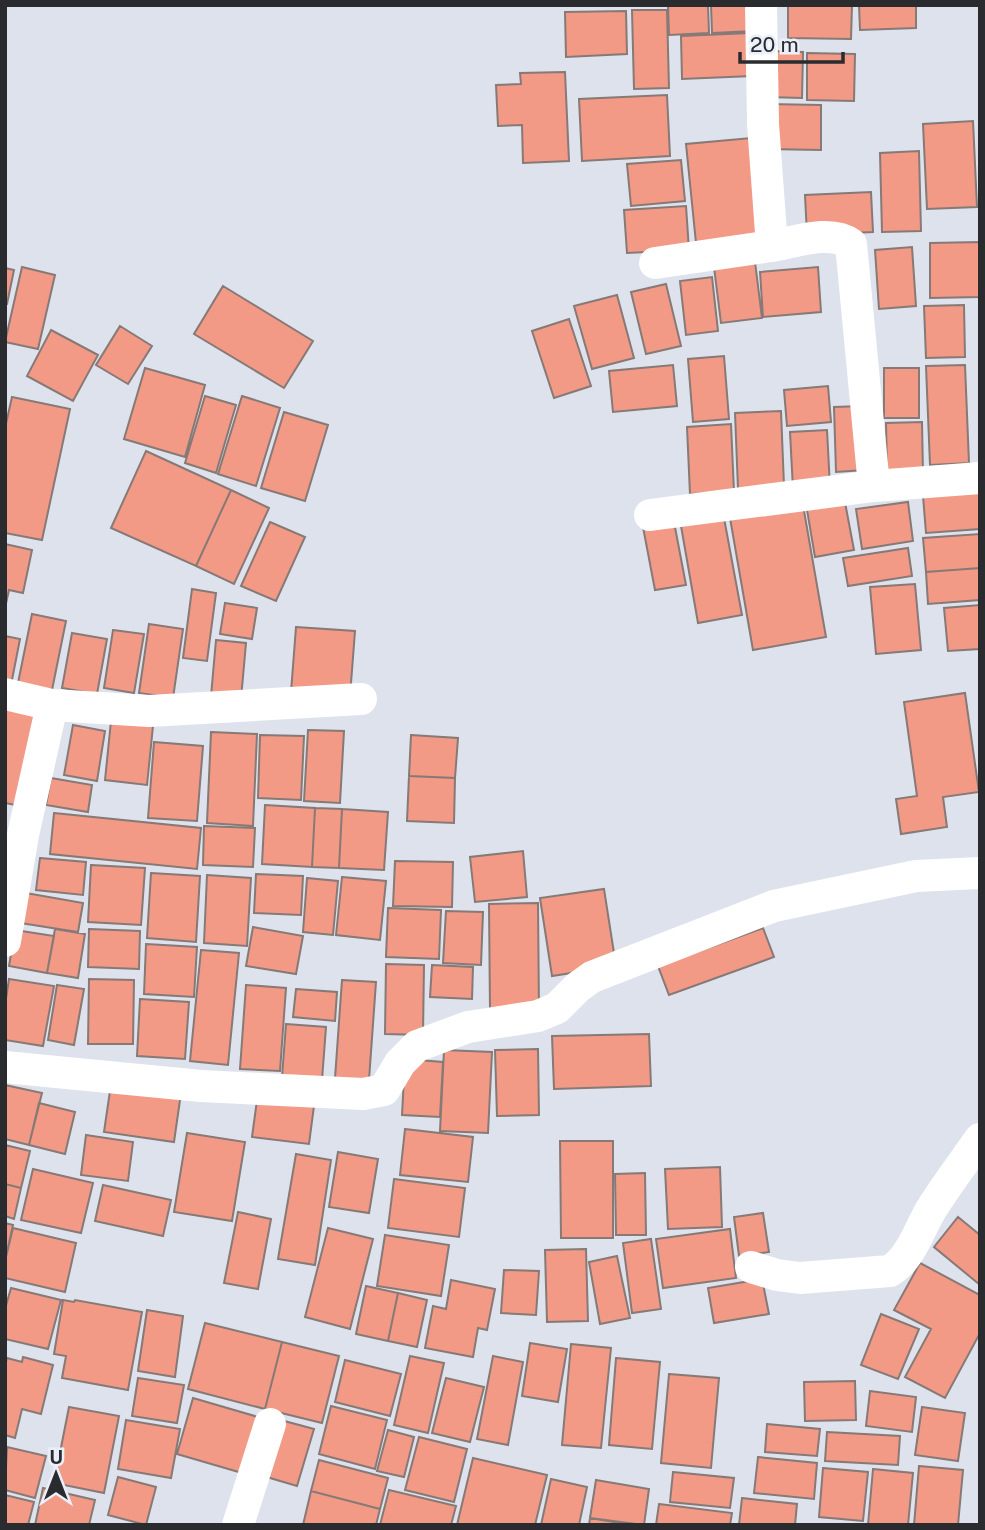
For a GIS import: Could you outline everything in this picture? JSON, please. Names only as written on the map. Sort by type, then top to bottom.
[{"type":"street","points":[[761,5],[764,124],[772,246]]},
{"type":"street","points":[[655,263],[833,236],[851,244],[874,486]]},
{"type":"street","points":[[650,515],[874,486],[980,478]]},
{"type":"street","points":[[5,694],[52,705],[149,710],[361,699]]},
{"type":"street","points":[[5,941],[23,835],[52,705]]},
{"type":"street","points":[[5,1067],[201,1086],[363,1094],[384,1090],[400,1063],[417,1046],[468,1027],[538,1016],[557,1008],[592,977],[708,930],[774,906],[916,876],[980,873]]},
{"type":"street","points":[[751,1267],[777,1275],[800,1278],[890,1271],[901,1264],[910,1251],[934,1205],[980,1139]]},
{"type":"street","points":[[238,1525],[270,1424]]},
{"type":"building","points":[[668,5],[708,5],[709,33],[669,35]]},
{"type":"building","points":[[711,5],[755,5],[755,31],[712,33]]},
{"type":"building","points":[[788,5],[852,5],[851,39],[788,38]]},
{"type":"building","points":[[859,5],[916,5],[916,28],[860,30]]},
{"type":"building","points":[[632,10],[667,10],[669,88],[634,89]]},
{"type":"building","points":[[626,11],[627,54],[566,57],[565,12]]},
{"type":"building","points":[[750,33],[752,76],[682,79],[681,36]]},
{"type":"building","points":[[766,51],[803,52],[802,98],[766,97]]},
{"type":"building","points":[[807,53],[855,54],[854,101],[807,100]]},
{"type":"building","points":[[565,72],[569,161],[523,163],[522,125],[498,126],[496,85],[521,84],[520,73]]},
{"type":"building","points":[[667,95],[670,156],[582,161],[579,99]]},
{"type":"building","points":[[767,104],[821,105],[821,150],[766,149]]},
{"type":"building","points":[[973,121],[977,207],[927,209],[923,124]]},
{"type":"building","points":[[751,138],[761,237],[696,243],[686,144]]},
{"type":"building","points":[[919,151],[921,231],[882,232],[880,153]]},
{"type":"building","points":[[681,160],[685,201],[631,206],[627,164]]},
{"type":"building","points":[[871,192],[873,232],[807,235],[805,195]]},
{"type":"building","points":[[686,206],[689,250],[627,253],[624,210]]},
{"type":"building","points":[[980,242],[980,297],[930,298],[930,243]]},
{"type":"building","points":[[912,247],[916,306],[879,309],[875,250]]},
{"type":"building","points":[[754,254],[762,318],[721,323],[713,259]]},
{"type":"building","points":[[22,267],[55,275],[38,349],[5,342]]},
{"type":"building","points":[[818,267],[821,312],[763,317],[760,272]]},
{"type":"building","points":[[5,268],[14,270],[7,304],[5,304]]},
{"type":"building","points":[[712,277],[718,331],[686,335],[680,281]]},
{"type":"building","points":[[666,284],[681,346],[646,354],[631,292]]},
{"type":"building","points":[[223,286],[313,341],[284,388],[194,334]]},
{"type":"building","points":[[617,295],[634,358],[592,369],[574,306]]},
{"type":"building","points":[[964,305],[965,357],[926,358],[924,306]]},
{"type":"building","points":[[569,319],[591,386],[554,398],[532,331]]},
{"type":"building","points":[[120,326],[152,346],[128,384],[96,365]]},
{"type":"building","points":[[51,330],[98,355],[73,401],[27,376]]},
{"type":"building","points":[[724,356],[729,419],[693,422],[688,359]]},
{"type":"building","points":[[673,365],[677,406],[613,412],[609,371]]},
{"type":"building","points":[[965,365],[969,463],[930,465],[926,366]]},
{"type":"building","points":[[145,368],[205,385],[185,457],[124,439]]},
{"type":"building","points":[[884,368],[919,368],[919,418],[884,418]]},
{"type":"building","points":[[828,386],[831,422],[787,426],[784,390]]},
{"type":"building","points":[[205,396],[236,405],[216,473],[185,463]]},
{"type":"building","points":[[242,396],[280,408],[256,486],[218,474]]},
{"type":"building","points":[[12,397],[70,409],[42,540],[5,533],[5,428]]},
{"type":"building","points":[[863,406],[865,470],[836,472],[834,407]]},
{"type":"building","points":[[781,411],[784,486],[738,489],[735,413]]},
{"type":"building","points":[[284,412],[328,425],[305,501],[261,488]]},
{"type":"building","points":[[922,422],[923,474],[887,475],[886,423]]},
{"type":"building","points":[[731,424],[734,492],[690,494],[687,427]]},
{"type":"building","points":[[827,430],[830,487],[793,489],[790,432]]},
{"type":"building","points":[[146,451],[231,490],[196,566],[111,528]]},
{"type":"building","points":[[231,490],[269,508],[234,584],[196,566]]},
{"type":"building","points":[[980,492],[980,529],[926,533],[923,496]]},
{"type":"building","points":[[844,497],[854,550],[815,557],[806,504]]},
{"type":"building","points":[[908,502],[913,541],[862,549],[856,509]]},
{"type":"building","points":[[803,505],[826,637],[753,650],[730,518]]},
{"type":"building","points":[[724,518],[742,615],[698,623],[681,526]]},
{"type":"building","points":[[270,522],[305,537],[276,601],[241,586]]},
{"type":"building","points":[[674,522],[686,585],[655,590],[643,527]]},
{"type":"building","points":[[980,534],[980,568],[926,572],[923,538]]},
{"type":"building","points":[[5,544],[32,550],[23,593],[9,590],[5,608]]},
{"type":"building","points":[[908,548],[912,576],[848,586],[843,558]]},
{"type":"building","points":[[980,568],[980,600],[928,604],[926,572]]},
{"type":"building","points":[[915,584],[921,650],[876,654],[870,587]]},
{"type":"building","points":[[192,589],[216,593],[207,661],[183,658]]},
{"type":"building","points":[[225,603],[257,608],[252,639],[220,634]]},
{"type":"building","points":[[980,605],[980,649],[948,651],[944,608]]},
{"type":"building","points":[[32,614],[66,621],[52,690],[18,683]]},
{"type":"building","points":[[149,624],[183,629],[173,698],[139,693]]},
{"type":"building","points":[[296,627],[355,631],[350,696],[291,692]]},
{"type":"building","points":[[113,630],[144,634],[134,693],[104,688]]},
{"type":"building","points":[[72,633],[107,639],[97,694],[62,688]]},
{"type":"building","points":[[5,636],[20,639],[11,685],[5,684]]},
{"type":"building","points":[[216,640],[246,643],[241,699],[211,696]]},
{"type":"building","points":[[965,693],[979,792],[943,797],[947,827],[901,834],[896,799],[917,796],[904,702]]},
{"type":"building","points":[[5,708],[45,716],[26,807],[5,803]]},
{"type":"building","points":[[111,721],[153,726],[147,785],[105,780]]},
{"type":"building","points":[[73,725],[105,731],[97,781],[64,775]]},
{"type":"building","points":[[308,730],[344,731],[340,803],[304,801]]},
{"type":"building","points":[[211,732],[257,734],[253,826],[207,823]]},
{"type":"building","points":[[260,735],[304,736],[301,800],[258,798]]},
{"type":"building","points":[[411,735],[458,738],[455,778],[409,776]]},
{"type":"building","points":[[154,742],[203,746],[197,821],[148,818]]},
{"type":"building","points":[[409,776],[455,778],[454,823],[407,821]]},
{"type":"building","points":[[51,778],[92,785],[88,812],[46,805]]},
{"type":"building","points":[[265,805],[315,808],[312,867],[262,864]]},
{"type":"building","points":[[315,808],[342,809],[339,868],[312,867]]},
{"type":"building","points":[[342,809],[388,812],[384,870],[339,868]]},
{"type":"building","points":[[54,813],[201,828],[197,869],[50,854]]},
{"type":"building","points":[[204,826],[255,828],[253,867],[203,865]]},
{"type":"building","points":[[523,851],[527,897],[475,902],[470,857]]},
{"type":"building","points":[[40,858],[86,862],[83,895],[36,890]]},
{"type":"building","points":[[395,861],[453,862],[452,907],[393,906]]},
{"type":"building","points":[[91,865],[145,868],[141,925],[88,922]]},
{"type":"building","points":[[151,873],[200,876],[196,942],[147,938]]},
{"type":"building","points":[[256,874],[303,876],[301,915],[254,913]]},
{"type":"building","points":[[207,875],[251,878],[247,946],[204,943]]},
{"type":"building","points":[[342,877],[386,881],[380,940],[336,935]]},
{"type":"building","points":[[307,878],[338,881],[333,935],[303,932]]},
{"type":"building","points":[[604,889],[616,966],[552,976],[540,898]]},
{"type":"building","points":[[26,893],[83,903],[78,932],[20,923]]},
{"type":"building","points":[[538,903],[539,1012],[490,1012],[489,904]]},
{"type":"building","points":[[388,908],[441,910],[439,959],[386,957]]},
{"type":"building","points":[[446,911],[483,912],[481,965],[443,963]]},
{"type":"building","points":[[253,927],[303,936],[296,974],[246,966]]},
{"type":"building","points":[[763,928],[774,957],[669,995],[658,966]]},
{"type":"building","points":[[55,929],[85,934],[78,978],[47,973]]},
{"type":"building","points":[[89,929],[140,931],[139,969],[88,967]]},
{"type":"building","points":[[15,930],[54,936],[47,973],[9,966]]},
{"type":"building","points":[[146,944],[197,947],[194,997],[144,994]]},
{"type":"building","points":[[201,950],[239,953],[228,1065],[190,1061]]},
{"type":"building","points":[[386,964],[424,965],[423,1035],[385,1034]]},
{"type":"building","points":[[432,965],[473,967],[472,999],[430,997]]},
{"type":"building","points":[[9,979],[54,986],[43,1046],[5,1040],[5,1005]]},
{"type":"building","points":[[89,979],[134,980],[133,1044],[88,1044]]},
{"type":"building","points":[[342,980],[376,982],[369,1080],[335,1078]]},
{"type":"building","points":[[57,985],[84,989],[74,1045],[48,1040]]},
{"type":"building","points":[[246,985],[286,988],[280,1071],[240,1069]]},
{"type":"building","points":[[296,989],[337,992],[335,1021],[293,1017]]},
{"type":"building","points":[[140,999],[189,1002],[185,1059],[137,1056]]},
{"type":"building","points":[[286,1024],[326,1027],[322,1080],[282,1077]]},
{"type":"building","points":[[649,1034],[651,1086],[554,1089],[552,1036]]},
{"type":"building","points":[[538,1049],[539,1115],[497,1116],[495,1050]]},
{"type":"building","points":[[444,1050],[492,1052],[488,1133],[440,1131]]},
{"type":"building","points":[[405,1059],[443,1062],[440,1117],[402,1115]]},
{"type":"building","points":[[111,1084],[181,1093],[174,1142],[104,1132]]},
{"type":"building","points":[[5,1085],[42,1093],[29,1145],[5,1139]]},
{"type":"building","points":[[257,1100],[314,1106],[309,1144],[252,1137]]},
{"type":"building","points":[[39,1103],[75,1112],[65,1154],[29,1145]]},
{"type":"building","points":[[405,1129],[473,1137],[468,1182],[400,1175]]},
{"type":"building","points":[[187,1133],[245,1142],[232,1221],[174,1212]]},
{"type":"building","points":[[86,1135],[133,1142],[128,1181],[81,1175]]},
{"type":"building","points":[[560,1141],[613,1141],[613,1238],[561,1238]]},
{"type":"building","points":[[5,1145],[30,1151],[21,1188],[5,1184]]},
{"type":"building","points":[[338,1152],[378,1159],[369,1213],[329,1207]]},
{"type":"building","points":[[296,1154],[331,1160],[315,1265],[278,1259]]},
{"type":"building","points":[[720,1167],[722,1227],[668,1229],[665,1169]]},
{"type":"building","points":[[33,1169],[93,1183],[81,1233],[21,1220]]},
{"type":"building","points":[[645,1173],[646,1235],[616,1235],[615,1174]]},
{"type":"building","points":[[394,1179],[465,1188],[459,1237],[388,1228]]},
{"type":"building","points":[[5,1184],[21,1188],[14,1219],[5,1216]]},
{"type":"building","points":[[103,1185],[171,1200],[163,1236],[95,1221]]},
{"type":"building","points":[[238,1212],[271,1219],[258,1289],[224,1283]]},
{"type":"building","points":[[763,1213],[769,1252],[739,1256],[734,1217]]},
{"type":"building","points":[[958,1217],[980,1235],[980,1285],[934,1247]]},
{"type":"building","points":[[5,1223],[13,1225],[5,1261]]},
{"type":"building","points":[[13,1228],[76,1243],[65,1292],[5,1278],[5,1261]]},
{"type":"building","points":[[328,1228],[373,1239],[350,1329],[305,1317]]},
{"type":"building","points":[[730,1229],[736,1278],[663,1288],[656,1239]]},
{"type":"building","points":[[385,1235],[449,1245],[441,1296],[377,1286]]},
{"type":"building","points":[[651,1239],[661,1309],[632,1313],[623,1243]]},
{"type":"building","points":[[586,1249],[588,1321],[547,1322],[545,1250]]},
{"type":"building","points":[[617,1256],[630,1318],[600,1324],[589,1262]]},
{"type":"building","points":[[920,1263],[980,1295],[980,1333],[945,1398],[905,1377],[931,1329],[894,1310]]},
{"type":"building","points":[[504,1270],[539,1271],[536,1315],[501,1313]]},
{"type":"building","points":[[762,1279],[769,1314],[714,1323],[708,1288]]},
{"type":"building","points":[[451,1280],[495,1289],[487,1330],[478,1328],[473,1357],[425,1348],[433,1306],[446,1309]]},
{"type":"building","points":[[366,1286],[398,1293],[388,1341],[356,1334]]},
{"type":"building","points":[[11,1288],[61,1300],[48,1349],[5,1339],[5,1309]]},
{"type":"building","points":[[398,1293],[427,1300],[417,1347],[388,1341]]},
{"type":"building","points":[[63,1300],[142,1312],[128,1390],[62,1378],[66,1356],[54,1354]]},
{"type":"building","points":[[147,1310],[183,1316],[175,1377],[138,1371]]},
{"type":"building","points":[[881,1314],[919,1329],[898,1379],[861,1365]]},
{"type":"building","points":[[205,1323],[282,1342],[265,1409],[188,1389]]},
{"type":"building","points":[[282,1342],[339,1356],[322,1423],[265,1409]]},
{"type":"building","points":[[530,1343],[567,1349],[558,1402],[522,1396]]},
{"type":"building","points":[[571,1344],[611,1348],[601,1448],[562,1445]]},
{"type":"building","points":[[410,1356],[444,1363],[428,1433],[394,1425]]},
{"type":"building","points":[[493,1356],[523,1362],[508,1445],[477,1439]]},
{"type":"building","points":[[23,1357],[53,1365],[41,1414],[22,1409],[15,1438],[5,1435],[5,1365],[7,1358],[22,1362]]},
{"type":"building","points":[[616,1358],[660,1362],[652,1449],[609,1445]]},
{"type":"building","points":[[345,1360],[401,1374],[390,1416],[335,1402]]},
{"type":"building","points":[[669,1374],[719,1378],[711,1468],[661,1463]]},
{"type":"building","points":[[138,1378],[184,1385],[177,1423],[132,1416]]},
{"type":"building","points":[[446,1378],[484,1387],[470,1442],[432,1433]]},
{"type":"building","points":[[855,1381],[856,1420],[805,1421],[804,1382]]},
{"type":"building","points":[[870,1391],[916,1397],[912,1432],[866,1426]]},
{"type":"building","points":[[193,1398],[258,1417],[242,1473],[177,1454]]},
{"type":"building","points":[[331,1406],[387,1420],[375,1469],[319,1454]]},
{"type":"building","points":[[69,1407],[119,1416],[104,1493],[54,1483]]},
{"type":"building","points":[[922,1407],[965,1413],[958,1461],[915,1455]]},
{"type":"building","points":[[277,1419],[314,1429],[297,1486],[260,1475]]},
{"type":"building","points":[[126,1420],[180,1429],[171,1478],[118,1469]]},
{"type":"building","points":[[767,1424],[820,1429],[817,1456],[765,1452]]},
{"type":"building","points":[[388,1430],[414,1437],[404,1477],[377,1471]]},
{"type":"building","points":[[827,1432],[900,1436],[898,1465],[825,1461]]},
{"type":"building","points":[[419,1437],[467,1449],[454,1502],[405,1490]]},
{"type":"building","points":[[7,1447],[46,1456],[35,1498],[5,1490]]},
{"type":"building","points":[[758,1457],[817,1463],[814,1499],[754,1493]]},
{"type":"building","points":[[473,1458],[547,1475],[535,1525],[457,1525]]},
{"type":"building","points":[[319,1460],[388,1478],[380,1509],[311,1491]]},
{"type":"building","points":[[919,1466],[963,1470],[958,1525],[914,1525]]},
{"type":"building","points":[[823,1468],[868,1472],[863,1521],[819,1517]]},
{"type":"building","points":[[873,1469],[913,1473],[908,1525],[868,1525]]},
{"type":"building","points":[[673,1472],[734,1478],[730,1508],[670,1502]]},
{"type":"building","points":[[118,1477],[156,1487],[146,1525],[108,1515]]},
{"type":"building","points":[[551,1479],[587,1487],[579,1525],[541,1525]]},
{"type":"building","points":[[596,1480],[649,1489],[644,1525],[590,1518]]},
{"type":"building","points":[[43,1488],[95,1500],[89,1525],[35,1525]]},
{"type":"building","points":[[389,1490],[456,1506],[451,1525],[380,1525]]},
{"type":"building","points":[[311,1491],[380,1509],[376,1525],[303,1525]]},
{"type":"building","points":[[5,1495],[34,1502],[28,1525],[5,1525]]},
{"type":"building","points":[[742,1498],[797,1504],[795,1525],[739,1525]]},
{"type":"building","points":[[659,1504],[732,1513],[730,1525],[656,1525]]},
{"type":"building","points":[[590,1518],[632,1525],[589,1525]]}]
